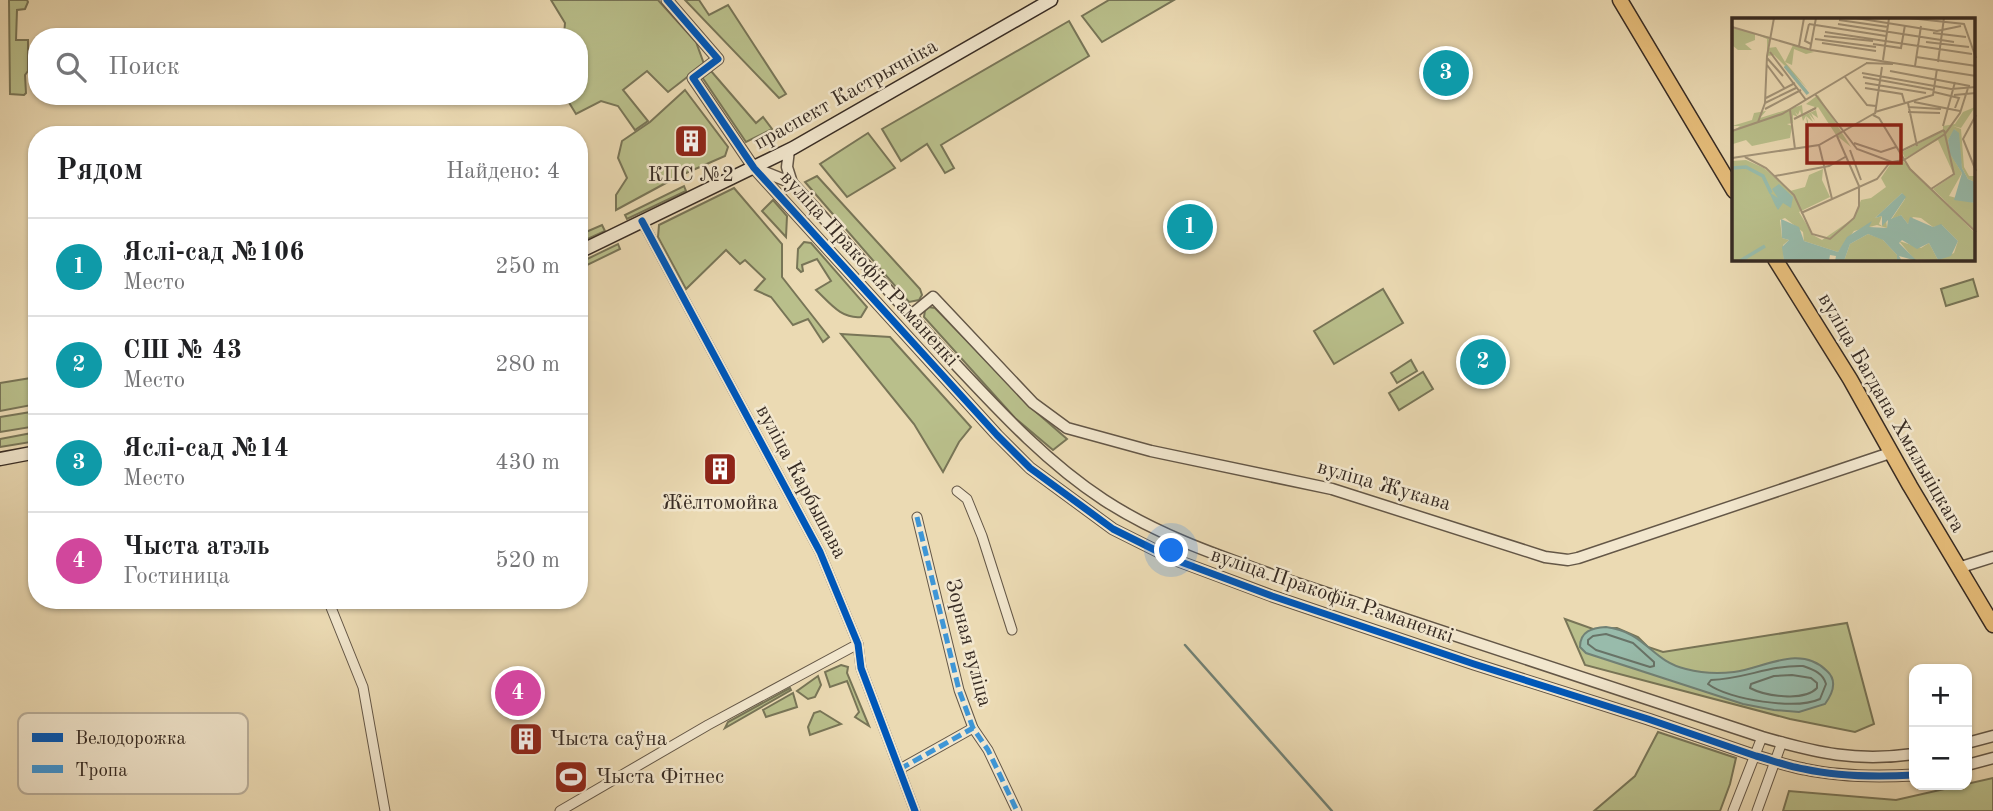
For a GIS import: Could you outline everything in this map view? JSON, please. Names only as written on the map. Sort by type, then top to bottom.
[{"type":"main road","name":"праспект Кастрычніка","points":[[588,248],[789,150],[1051,0]]},
{"type":"main road","points":[[1620,0],[1732,188]]},
{"type":"main road","name":"вуліца Багдана Хмяльніцкага","points":[[1776,261],[1850,379],[1993,625]]},
{"type":"main road","points":[[0,458],[28,453]]},
{"type":"street","points":[[667,0],[718,59],[693,78],[754,168]]},
{"type":"street","points":[[789,150],[787,167],[792,183]]},
{"type":"street","name":"вуліца Пракофія Раманенкі","points":[[754,168],[792,183],[943,351],[1044,455],[1105,500],[1163,532],[1226,559],[1762,737],[1859,758],[1909,754]]},
{"type":"street","name":"вуліца Пракофія Раманенкі","points":[[754,168],[1030,468],[1113,529],[1173,559],[1474,664],[1756,756],[1802,769],[1840,775],[1909,775]]},
{"type":"street","name":"вуліца Карбышава","points":[[642,221],[820,552],[858,644],[861,668],[915,811]]},
{"type":"street","name":"вуліца Жукава","points":[[911,315],[933,297],[1033,403],[1068,428],[1151,451],[1321,486],[1545,557],[1559,559],[1578,558],[1627,543],[1891,453]]},
{"type":"street","points":[[929,361],[941,361],[943,351]]},
{"type":"street","points":[[1030,468],[1028,460],[1031,455],[1044,455]]},
{"type":"street","points":[[957,491],[967,499],[982,536],[1012,630]]},
{"type":"street","name":"Зорная вуліца","points":[[917,517],[959,690],[973,728],[988,750],[1017,811]]},
{"type":"street","points":[[1958,568],[1993,557]]},
{"type":"street","points":[[332,609],[363,687],[385,811]]},
{"type":"street","points":[[560,811],[708,725],[858,644]]},
{"type":"street","points":[[1474,664],[1483,662],[1486,657],[1485,649],[1480,645]]},
{"type":"street","points":[[900,769],[973,728]]},
{"type":"street","points":[[1972,742],[1993,736]]},
{"type":"street","points":[[1733,811],[1762,737]]},
{"type":"street","points":[[1757,811],[1782,742]]},
{"type":"street","points":[[1972,764],[1993,758]]},
{"type":"green space","points":[[9,0],[28,2],[25,9],[17,10],[16,40],[28,40],[28,71],[25,75],[24,95],[10,94]]},
{"type":"green space","points":[[551,0],[658,0],[696,42],[704,64],[668,92],[647,71],[623,90],[648,121],[635,130],[618,106],[601,101],[576,114],[570,105],[588,105],[588,28],[565,28],[565,23]]},
{"type":"green space","points":[[685,0],[699,0],[709,15],[728,5],[786,94],[779,98]]},
{"type":"green space","points":[[1109,0],[1174,0],[1102,42],[1082,16]]},
{"type":"green space","points":[[1069,21],[1089,56],[941,145],[954,168],[945,173],[927,144],[901,161],[882,129]]},
{"type":"green space","points":[[711,71],[756,123],[763,117],[772,129],[746,142],[702,77]]},
{"type":"green space","points":[[685,90],[728,147],[725,156],[677,177],[616,210],[616,195],[627,178],[618,158],[622,141],[650,122]]},
{"type":"green space","points":[[868,133],[895,168],[847,197],[820,164]]},
{"type":"green space","points":[[817,176],[920,289],[922,295],[919,300],[909,302],[805,182]]},
{"type":"green space","points":[[684,186],[686,191],[627,219],[625,215]]},
{"type":"green space","points":[[734,188],[782,244],[782,277],[829,337],[823,342],[808,319],[793,325],[771,297],[755,290],[765,279],[745,260],[740,264],[726,250],[686,289],[658,237],[659,225]]},
{"type":"green space","points":[[773,200],[787,216],[786,237],[762,211]]},
{"type":"green space","points":[[602,225],[605,231],[588,239],[588,231]]},
{"type":"green space","points":[[804,242],[811,243],[867,307],[861,317],[842,313],[816,290],[831,281],[817,259],[802,265],[801,272],[797,268],[798,249]]},
{"type":"green space","points":[[618,244],[620,249],[588,265],[588,259]]},
{"type":"green space","points":[[1973,279],[1978,296],[1946,306],[1941,289]]},
{"type":"green space","points":[[1383,289],[1403,323],[1334,364],[1314,331]]},
{"type":"green space","points":[[928,307],[935,308],[1035,411],[1067,439],[1053,450],[1015,418],[924,317]]},
{"type":"green space","points":[[841,334],[890,337],[971,427],[959,442],[943,472],[914,424]]},
{"type":"green space","points":[[1411,360],[1417,371],[1397,383],[1391,373]]},
{"type":"green space","points":[[1423,372],[1433,389],[1399,410],[1389,393]]},
{"type":"green space","points":[[28,378],[28,406],[0,411],[0,383]]},
{"type":"green space","points":[[28,412],[28,427],[0,432],[0,417]]},
{"type":"green space","points":[[28,434],[28,442],[0,447],[0,439]]},
{"type":"green space","points":[[1565,619],[1593,629],[1617,628],[1638,637],[1648,647],[1663,652],[1847,623],[1874,724],[1855,732],[1790,719],[1585,665]]},
{"type":"green space","points":[[841,665],[848,667],[847,673],[869,726],[855,717],[859,712],[847,681],[830,687],[825,672]]},
{"type":"green space","points":[[818,676],[821,685],[815,697],[808,699],[797,691]]},
{"type":"green space","points":[[790,688],[791,690],[725,728],[728,722]]},
{"type":"green space","points":[[793,693],[797,707],[766,717],[763,710]]},
{"type":"green space","points":[[820,711],[841,724],[810,735],[808,727],[814,713]]},
{"type":"green space","points":[[1658,732],[1736,758],[1720,811],[1594,811],[1635,776]]},
{"type":"green space","points":[[1993,778],[1993,811],[1783,811],[1789,791],[1896,800],[1940,790],[1972,790],[1972,783]]},
{"type":"water","points":[[1606,627],[1640,640],[1674,665],[1698,671],[1734,672],[1782,660],[1805,659],[1827,671],[1833,683],[1832,691],[1825,704],[1799,712],[1743,704],[1586,653],[1580,647],[1585,634]]},
{"type":"waterway","points":[[1185,645],[1332,811]]},
{"type":"marked path","points":[[917,517],[959,690],[973,728],[988,750],[1017,811]]},
{"type":"marked path","points":[[900,769],[973,728]]},
{"type":"cycle path","points":[[667,0],[718,59],[693,78],[754,168],[997,435],[1030,468],[1113,529],[1173,559],[1272,596],[1756,756],[1831,774],[1909,775]]},
{"type":"cycle path","points":[[642,221],[820,552],[858,644],[861,668],[915,811]]},
{"type":"place","name":"Яслі-сад №14","points":[[1446,73]]},
{"type":"place","name":"КПС №2","points":[[691,141]]},
{"type":"place","name":"Яслі-сад №106","points":[[1190,227]]},
{"type":"place","name":"СШ № 43","points":[[1483,362]]},
{"type":"place","name":"Жёлтомойка","points":[[720,469]]},
{"type":"place","name":"Чыста атэль","points":[[518,693]]},
{"type":"place","name":"Чыста саўна","points":[[526,739]]},
{"type":"place","name":"Чыста Фітнес","points":[[571,777]]}]
